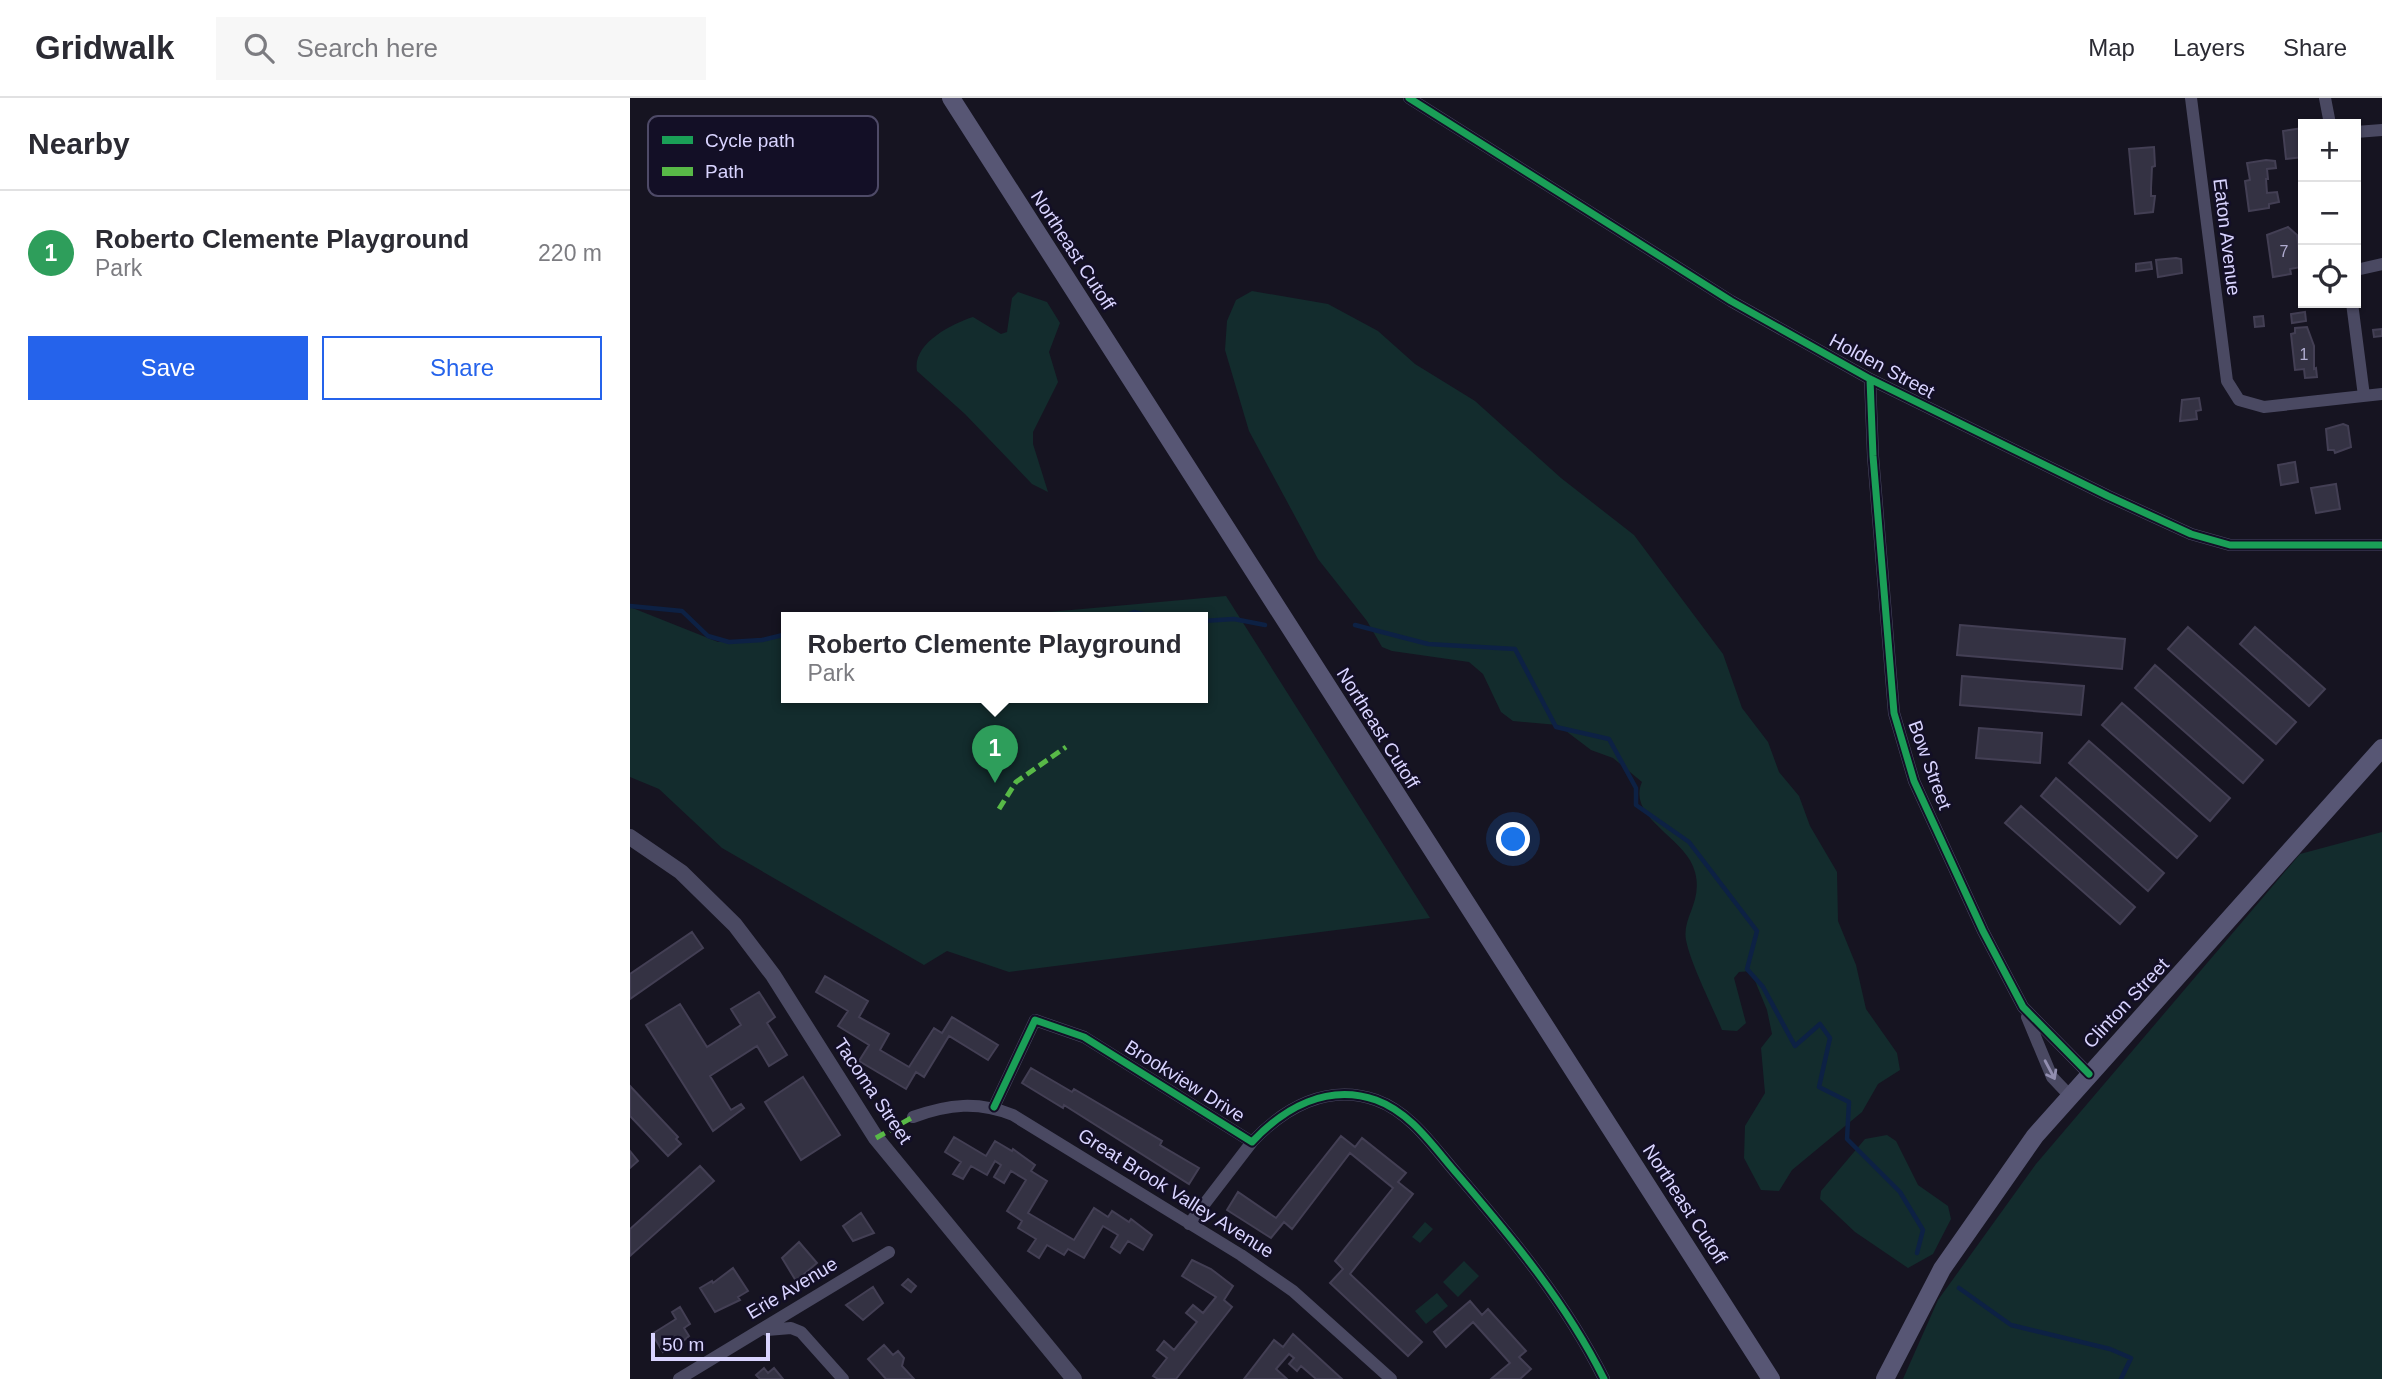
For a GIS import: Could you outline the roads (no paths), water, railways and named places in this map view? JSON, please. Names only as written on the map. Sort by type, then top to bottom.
[{"type":"main road","name":"Northeast Cutoff","points":[[951,98],[1772,1379]]},
{"type":"main road","name":"Clinton Street","points":[[1885,1379],[1942,1269],[2035,1136],[2382,748]]},
{"type":"street","name":"Holden Street","points":[[1409,98],[1731,301],[1870,379],[2192,534],[2230,545],[2261,548],[2382,545]]},
{"type":"street","name":"Eaton Avenue","points":[[2192,98],[2227,381],[2239,400],[2253,406],[2364,396]]},
{"type":"street","points":[[2325,98],[2329,119]]},
{"type":"street","points":[[2361,132],[2382,130]]},
{"type":"street","points":[[2361,269],[2382,264]]},
{"type":"street","points":[[2353,308],[2364,396],[2382,394]]},
{"type":"street","name":"Bow Street","points":[[1870,379],[1882,565],[1895,713],[1900,736],[1914,781],[1983,931],[2017,995],[2052,1077],[2070,1096]]},
{"type":"street","name":"Tacoma Street","points":[[630,837],[681,872],[734,925],[773,975],[876,1138],[1074,1379]]},
{"type":"street","name":"Bow Street","points":[[2017,995],[2039,1026],[2089,1074]]},
{"type":"street","name":"Brookview Drive","points":[[994,1107],[1035,1020],[1084,1037],[1252,1142]]},
{"type":"street","name":"Brookview Drive","points":[[1189,1224],[1252,1142],[1283,1113],[1314,1099],[1363,1097],[1377,1100],[1404,1116],[1419,1129],[1545,1281],[1576,1326],[1604,1379]]},
{"type":"street","name":"Great Brook Valley Avenue","points":[[913,1117],[955,1105],[994,1107],[1055,1140],[1293,1291],[1391,1379]]},
{"type":"street","name":"Erie Avenue","points":[[679,1379],[889,1252]]},
{"type":"street","points":[[763,1330],[791,1328],[801,1332],[843,1379]]},
{"type":"waterway","points":[[630,606],[682,611],[708,636],[729,642],[762,640],[781,635]]},
{"type":"waterway","points":[[1208,621],[1234,619],[1265,625]]},
{"type":"waterway","points":[[1355,625],[1428,644],[1515,649],[1556,727],[1609,739],[1636,788],[1636,805],[1689,842],[1757,931],[1747,969],[1763,987],[1795,1046],[1820,1024],[1830,1038],[1819,1087],[1849,1102],[1847,1139],[1900,1192],[1923,1230],[1917,1253]]},
{"type":"waterway","points":[[1959,1288],[2011,1325],[2110,1349],[2131,1358],[2121,1379]]},
{"type":"place","name":"Roberto Clemente Playground","points":[[995,783]]}]
